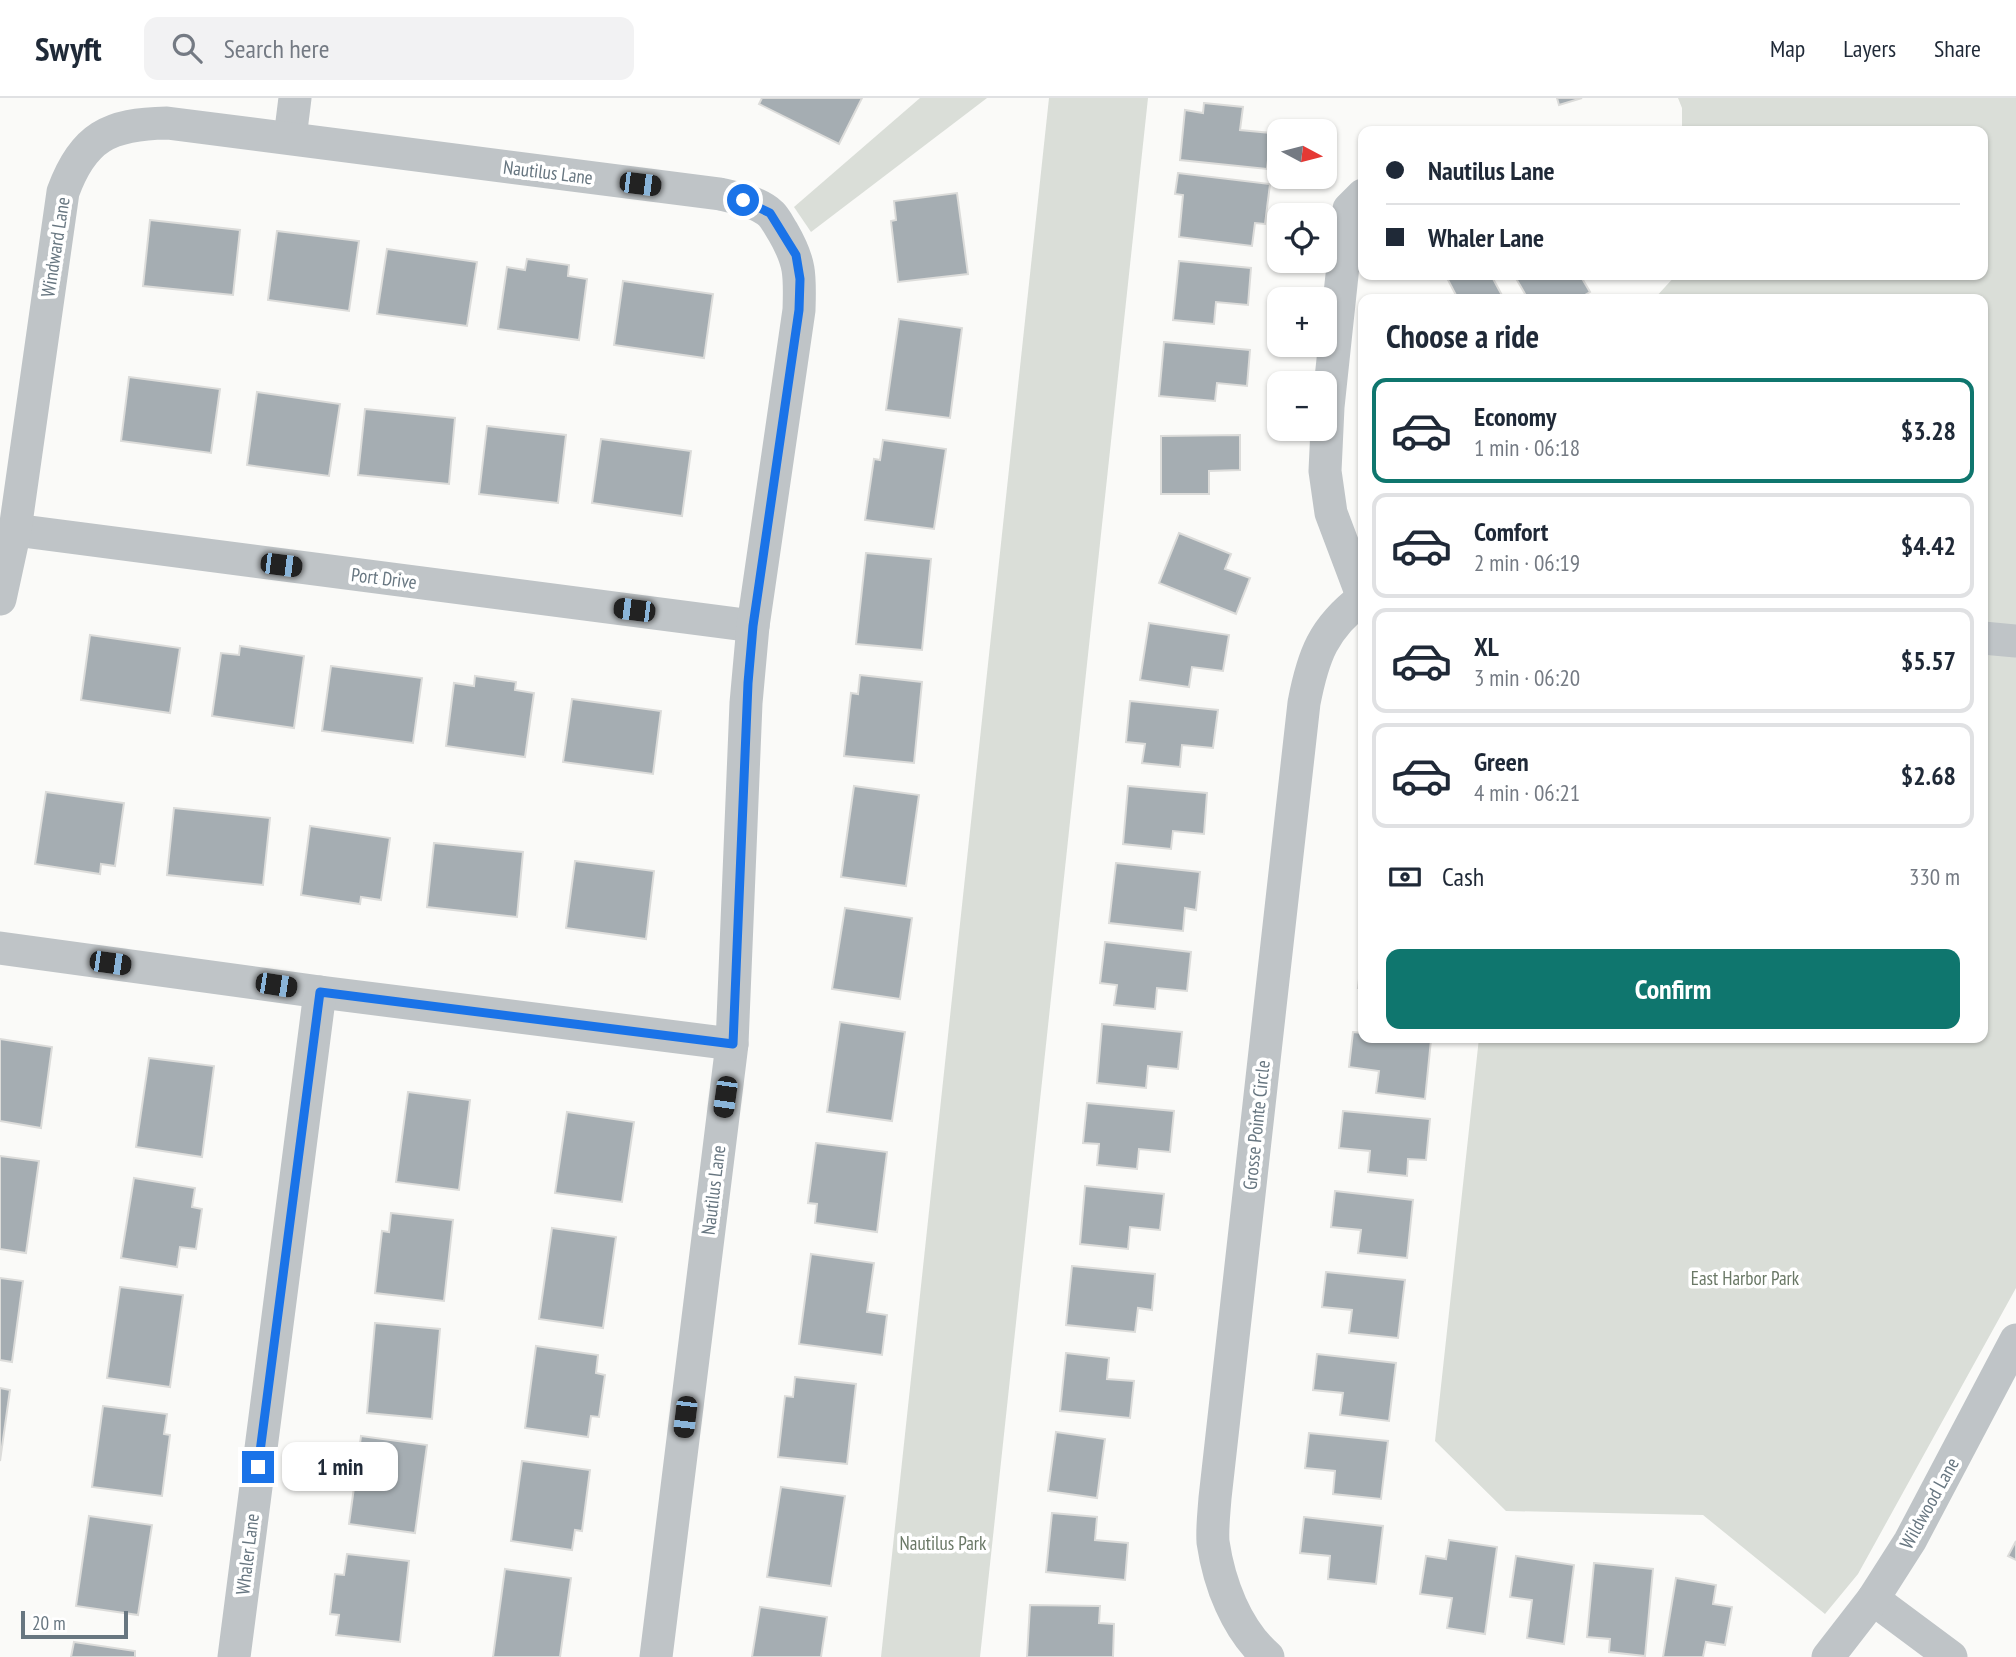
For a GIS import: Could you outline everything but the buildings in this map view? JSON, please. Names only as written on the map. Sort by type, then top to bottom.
[{"type":"street","points":[[290,138],[295,98]]},
{"type":"street","name":"Windward Lane","points":[[0,599],[15,530],[57,222],[71,170],[84,149],[104,135],[128,125],[167,123],[290,138]]},
{"type":"street","name":"Nautilus Lane","points":[[290,138],[720,194],[743,200],[770,213],[796,255],[799,310],[753,626],[746,703],[733,1044],[656,1657]]},
{"type":"street","points":[[1358,200],[1349,209],[1328,407],[1325,471],[1331,513],[1358,585]]},
{"type":"street","name":"Port Drive","points":[[15,530],[753,626]]},
{"type":"street","name":"Grosse Pointe Circle","points":[[1268,1657],[1243,1628],[1227,1595],[1213,1539],[1214,1498],[1304,703],[1310,670],[1318,649],[1332,625],[1358,602]]},
{"type":"street","points":[[1988,638],[2016,641]]},
{"type":"street","points":[[0,948],[733,1044]]},
{"type":"street","name":"Whaler Lane","points":[[234,1657],[320,992]]},
{"type":"street","name":"Wildwood Lane","points":[[1828,1657],[1873,1599],[1910,1541],[2016,1340]]},
{"type":"street","points":[[1873,1599],[1951,1657]]},
{"type":"green space","points":[[920,98],[987,98],[811,232],[794,207]]},
{"type":"green space","name":"Nautilus Park","points":[[1049,98],[1148,98],[980,1657],[881,1657]]},
{"type":"green space","name":"East Harbor Park","points":[[1678,98],[2016,98],[2016,1288],[1858,1574],[1825,1614],[1703,1515],[1506,1511],[1435,1441],[1478,1043],[1988,1043],[1988,294],[1659,294],[1671,280],[1988,280],[1988,126],[1682,126],[1682,108]]},
{"type":"route","points":[[258,1467],[320,992],[733,1044],[746,703],[753,626],[799,310],[800,279],[796,255],[779,225],[770,213],[743,200]]}]
